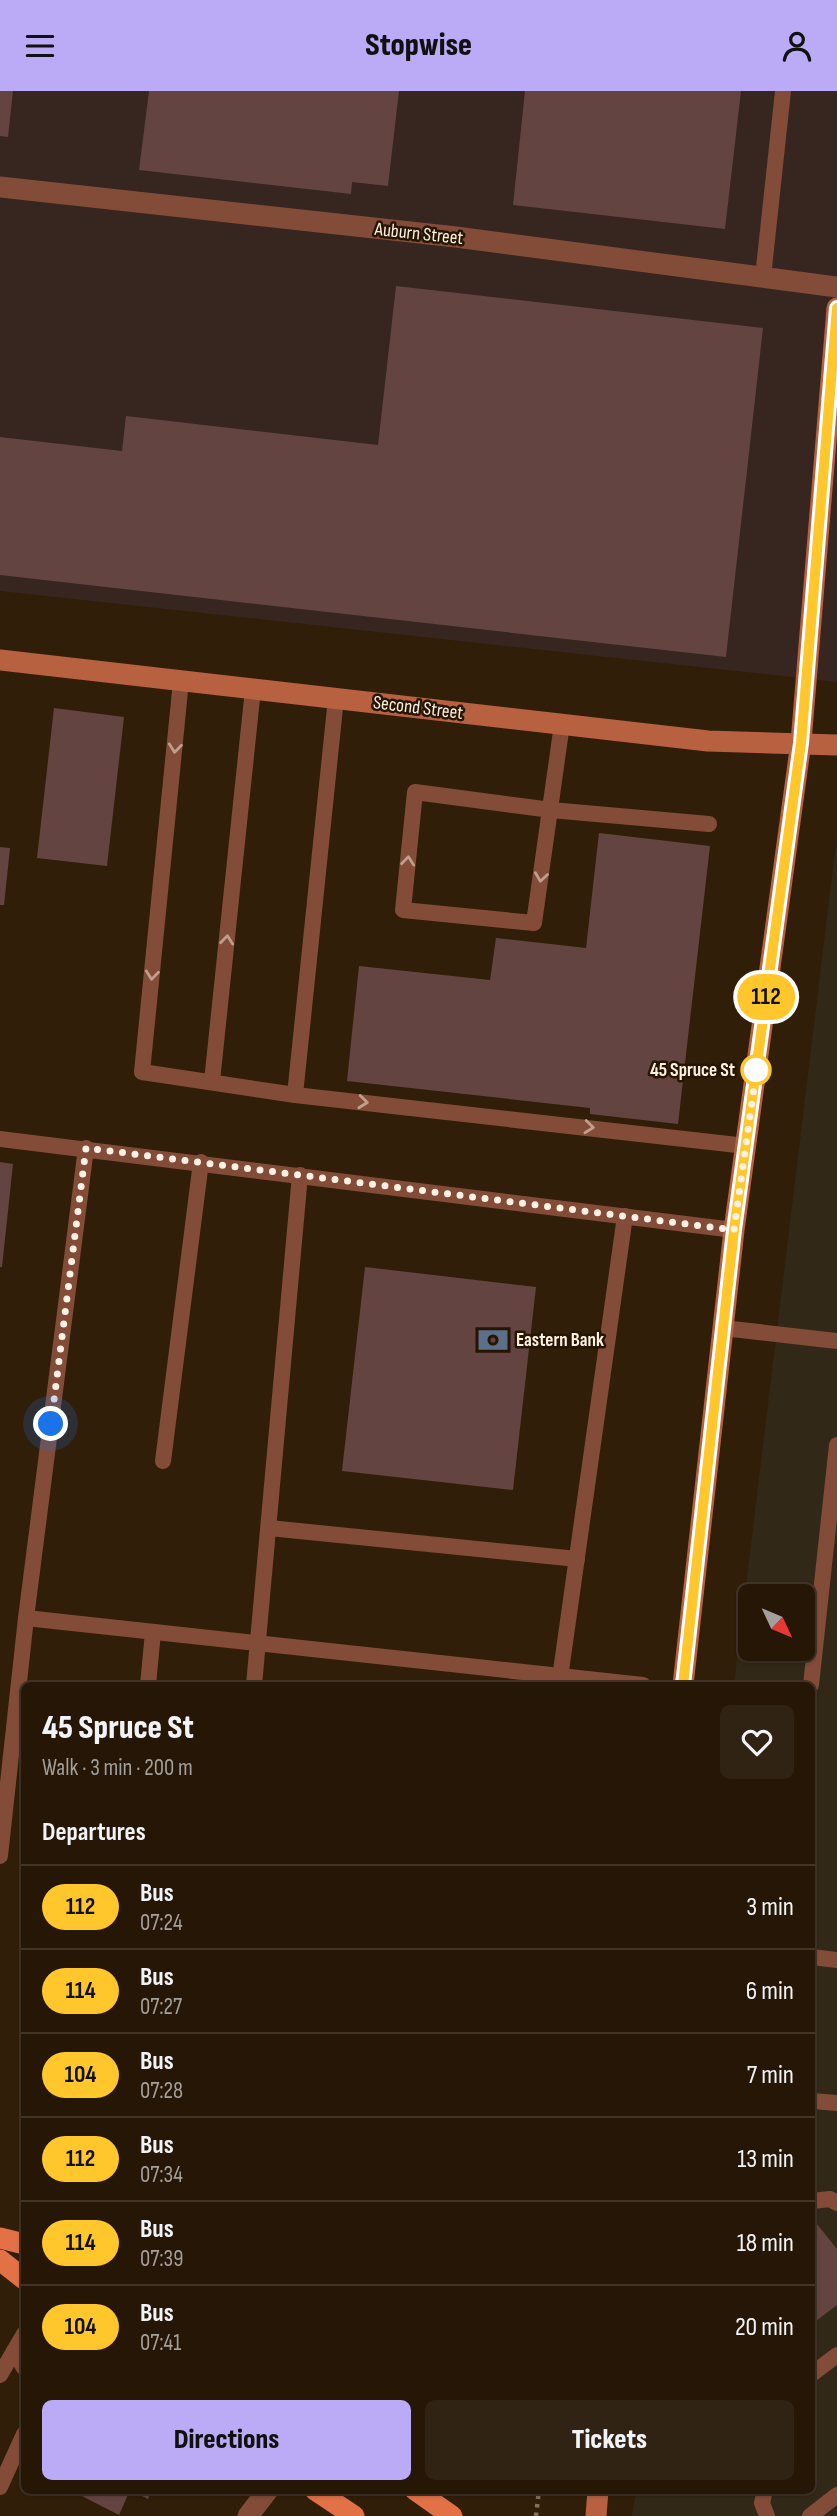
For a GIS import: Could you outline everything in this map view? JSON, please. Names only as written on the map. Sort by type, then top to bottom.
[{"type":"main road","points":[[0,2238],[21,2243]]},
{"type":"main road","points":[[0,2260],[21,2277]]},
{"type":"main road","points":[[320,2494],[354,2516]]},
{"type":"main road","points":[[421,2494],[452,2516]]},
{"type":"street","name":"Auburn Street","points":[[0,187],[457,237],[837,287]]},
{"type":"street","points":[[683,1682],[734,1230],[801,743],[837,308]]},
{"type":"street","name":"Second Street","points":[[0,660],[708,741],[837,745]]},
{"type":"street","points":[[248,2516],[265,2494]]},
{"type":"street","points":[[596,2516],[598,2494]]},
{"type":"lane","points":[[763,278],[783,91]]},
{"type":"lane","points":[[181,681],[142,1072],[295,1095],[746,1146]]},
{"type":"lane","points":[[212,1081],[253,689]]},
{"type":"lane","points":[[295,1095],[336,698]]},
{"type":"lane","points":[[562,725],[551,810],[534,923],[403,910],[415,792],[551,810],[709,824]]},
{"type":"lane","points":[[0,1139],[734,1230]]},
{"type":"lane","points":[[0,1856],[26,1618],[86,1148]]},
{"type":"lane","points":[[163,1461],[201,1162]]},
{"type":"lane","points":[[254,1682],[300,1175]]},
{"type":"lane","points":[[559,1681],[625,1216]]},
{"type":"lane","points":[[723,1328],[837,1341]]},
{"type":"lane","points":[[811,1682],[837,1445]]},
{"type":"lane","points":[[270,1528],[577,1559]]},
{"type":"lane","points":[[26,1618],[580,1682]]},
{"type":"lane","points":[[148,1682],[153,1632]]},
{"type":"lane","points":[[815,1957],[837,1960]]},
{"type":"lane","points":[[815,2101],[837,2103]]},
{"type":"lane","points":[[815,2201],[830,2199],[837,2203]]},
{"type":"lane","points":[[0,2375],[21,2339]]},
{"type":"lane","points":[[14,2351],[21,2363]]},
{"type":"lane","points":[[815,2372],[837,2355]]},
{"type":"lane","points":[[0,2487],[21,2441]]},
{"type":"lane","points":[[764,2494],[762,2503],[767,2516]]},
{"type":"lane","points":[[810,2516],[837,2495]]},
{"type":"path","points":[[536,2516],[538,2494]]},
{"type":"shaded area","points":[[0,91],[837,91],[837,682],[0,591]]},
{"type":"shaded area","points":[[837,835],[837,2516],[632,2516],[635,2494],[815,2494],[815,1682],[734,1682],[738,1652],[738,1661],[816,1661],[816,1584],[746,1584]]},
{"type":"building","points":[[0,91],[13,91],[8,137],[0,136]]},
{"type":"building","points":[[149,91],[399,91],[388,186],[352,182],[351,194],[139,170]]},
{"type":"building","points":[[525,91],[741,91],[725,229],[513,205]]},
{"type":"building","points":[[396,286],[763,328],[726,657],[0,575],[0,437],[122,451],[126,416],[378,445]]},
{"type":"building","points":[[54,708],[124,717],[107,866],[37,858]]},
{"type":"building","points":[[599,833],[710,846],[678,1124],[590,1114],[590,1108],[347,1081],[359,966],[490,980],[496,938],[586,948]]},
{"type":"building","points":[[0,847],[10,848],[4,905],[0,905]]},
{"type":"building","points":[[0,1162],[13,1164],[2,1267],[0,1267]]},
{"type":"building","points":[[365,1267],[536,1287],[513,1490],[342,1471]]},
{"type":"building","points":[[815,2222],[837,2249],[837,2305],[815,2322]]},
{"type":"building","points":[[78,2494],[128,2494],[119,2515]]},
{"type":"bus line","name":"112","points":[[683,1682],[734,1230],[801,743],[837,308]]},
{"type":"place","name":"45 Spruce St","points":[[756,1070]]},
{"type":"place","name":"Eastern Bank","points":[[493,1340]]},
{"type":"route","points":[[51,1424],[86,1148],[734,1230],[757,1066],[756,1070]]}]
